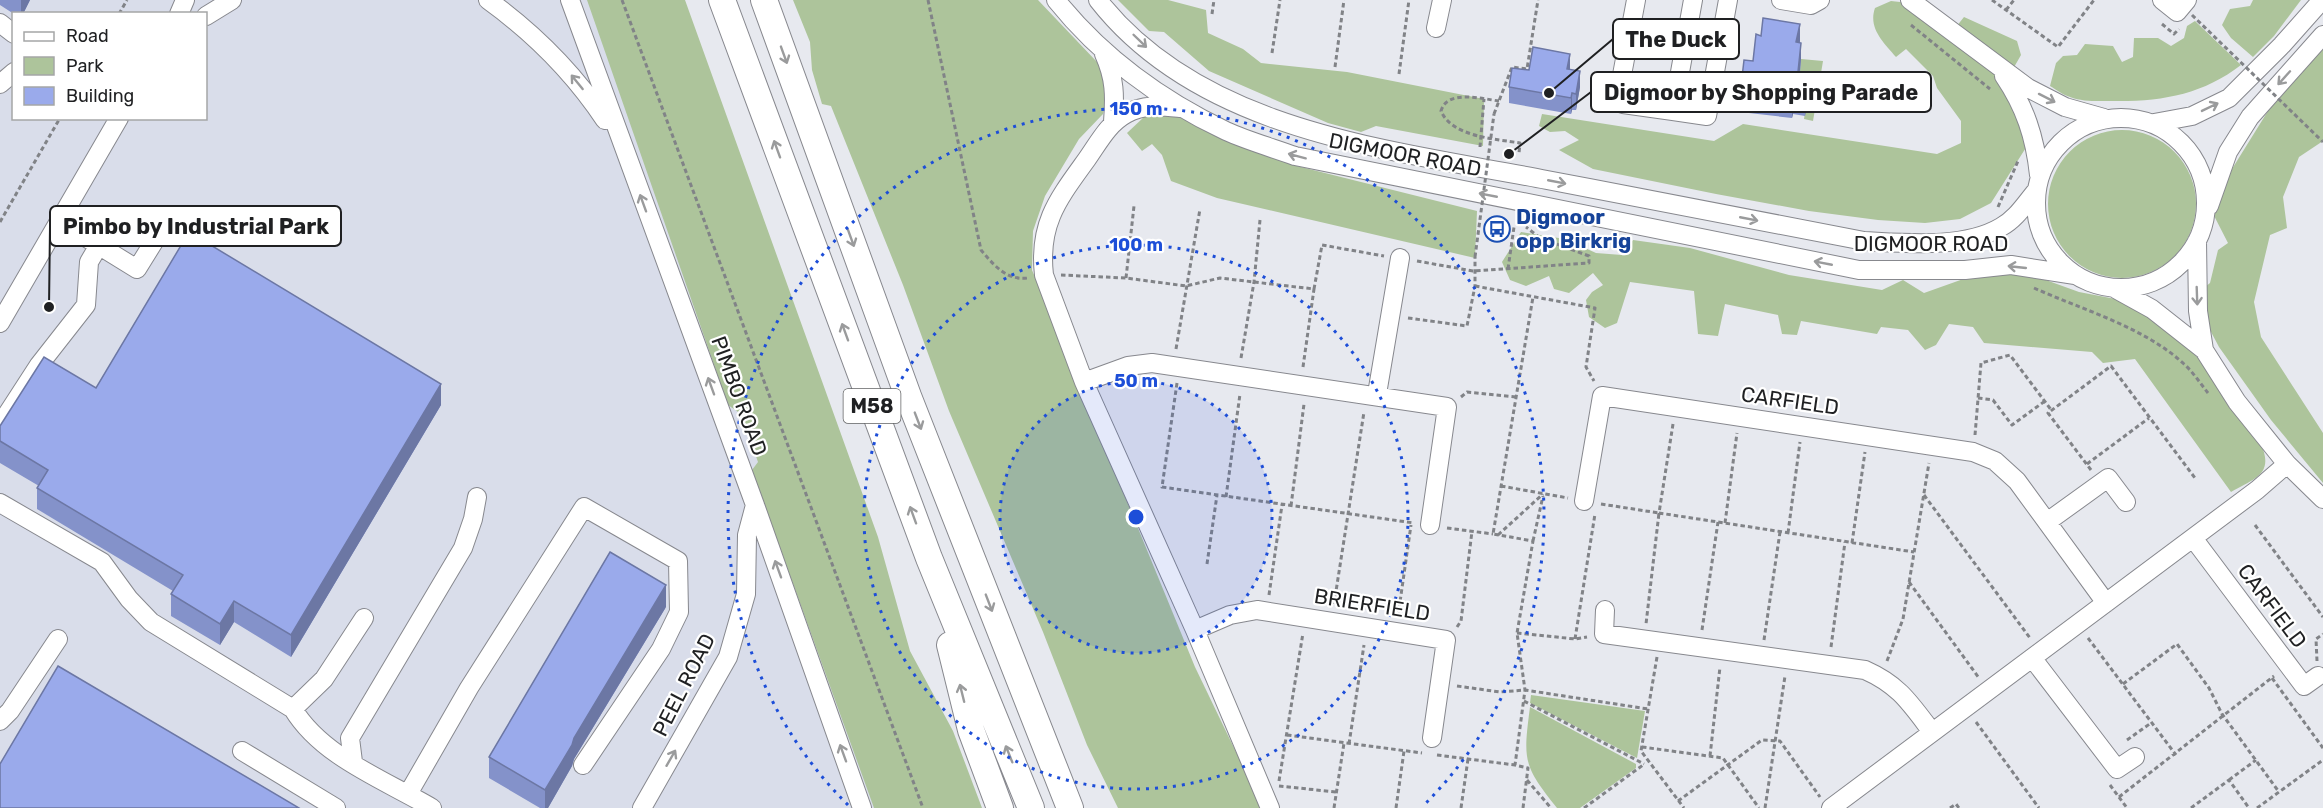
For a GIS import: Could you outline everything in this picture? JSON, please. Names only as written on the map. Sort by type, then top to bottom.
[{"type":"highway","name":"M58","points":[[722,0],[929,558],[1031,808]]},
{"type":"highway","name":"M58","points":[[764,0],[908,396],[1070,808]]},
{"type":"highway","points":[[929,558],[971,730],[1000,808]]},
{"type":"street","points":[[207,15],[232,0]]},
{"type":"street","points":[[488,0],[542,42],[567,69],[622,147]]},
{"type":"street","name":"PIMBO ROAD","points":[[570,0],[622,147],[755,504],[862,808]]},
{"type":"street","name":"DIGMOOR ROAD","points":[[1056,0],[1101,47],[1141,81],[1227,131],[1295,156],[1859,270],[1965,270],[2011,265],[2075,276]]},
{"type":"street","name":"DIGMOOR ROAD","points":[[1098,0],[1154,55],[1229,102],[1322,136],[1864,241],[1925,244],[1978,236],[2001,228],[2019,213],[2037,183]]},
{"type":"street","points":[[1436,28],[1442,0]]},
{"type":"street","points":[[1622,75],[1636,0]]},
{"type":"street","points":[[1673,111],[1693,0]]},
{"type":"street","points":[[1623,104],[1707,116],[1728,0]]},
{"type":"street","points":[[1781,0],[1811,5],[1820,0]]},
{"type":"street","points":[[2162,0],[2177,12],[2190,7]]},
{"type":"street","points":[[2154,123],[2192,116],[2229,98],[2282,45],[2322,0]]},
{"type":"street","points":[[1907,8],[2028,88],[2065,107],[2104,118]]},
{"type":"street","points":[[0,23],[12,32]]},
{"type":"street","points":[[2204,350],[2198,311],[2198,241],[2228,152],[2250,117],[2323,35]]},
{"type":"street","points":[[1101,47],[1114,75],[1113,122]]},
{"type":"street","points":[[1998,67],[2021,101],[2035,141],[2036,215],[2043,239],[2056,260],[2075,276],[2094,284],[2114,288],[2139,287],[2163,278],[2183,262],[2198,241]]},
{"type":"street","points":[[0,84],[12,74]]},
{"type":"street","points":[[1187,109],[1154,105],[1139,108],[1113,122],[1056,201],[1044,237],[1042,258],[1044,275],[1084,382],[1195,630],[1270,808]]},
{"type":"street","points":[[2037,183],[2046,161],[2061,141],[2081,126],[2104,118],[2121,117],[2154,123],[2169,132],[2186,148],[2199,168],[2206,190],[2206,214]]},
{"type":"street","points":[[0,323],[118,120]]},
{"type":"street","points":[[59,220],[137,269],[155,240]]},
{"type":"street","points":[[0,425],[39,364],[86,305],[89,262],[99,245]]},
{"type":"street","points":[[1372,394],[1391,316],[1400,258]]},
{"type":"street","points":[[2114,288],[2161,315],[2204,350],[2237,402],[2287,464],[2323,499]]},
{"type":"street","points":[[1084,382],[1141,364],[1372,394],[1447,407],[1430,525]]},
{"type":"street","points":[[1584,501],[1602,396]]},
{"type":"street","name":"CARFIELD","points":[[1602,396],[1932,445],[1973,452],[1995,461],[2006,470],[2047,522],[2106,603]]},
{"type":"street","points":[[1826,803],[1932,732],[2037,656],[2287,464]]},
{"type":"street","points":[[2047,522],[2108,478],[2126,502]]},
{"type":"street","points":[[353,762],[350,738],[463,548],[473,519],[477,497]]},
{"type":"street","points":[[0,503],[102,562],[129,599],[152,622],[292,709],[304,727],[318,740],[432,808]]},
{"type":"street","name":"PEEL ROAD","points":[[642,808],[728,657],[746,594],[747,534],[755,504]]},
{"type":"street","points":[[408,794],[469,688],[584,507],[678,561],[679,612],[661,649],[583,765]]},
{"type":"street","name":"CARFIELD","points":[[2193,538],[2304,686],[2318,676]]},
{"type":"street","name":"BRIERFIELD","points":[[1195,630],[1237,613],[1267,610],[1446,640],[1431,749]]},
{"type":"street","points":[[1605,610],[1604,634],[1865,670],[1881,677],[1902,693],[1932,732]]},
{"type":"street","points":[[292,709],[324,680],[364,618]]},
{"type":"street","points":[[0,722],[10,711],[58,639]]},
{"type":"street","points":[[2037,656],[2117,769],[2135,757]]},
{"type":"street","points":[[242,751],[336,808]]},
{"type":"street","points":[[636,808],[653,788]]},
{"type":"path","points":[[622,0],[923,808]]},
{"type":"path","points":[[928,0],[981,250],[999,271],[1021,279],[1044,275],[1126,278],[1186,286],[1220,278],[1314,289]]},
{"type":"path","points":[[1212,14],[1214,0]]},
{"type":"path","points":[[1272,54],[1280,0]]},
{"type":"path","points":[[1335,67],[1344,0]]},
{"type":"path","points":[[1399,74],[1409,0]]},
{"type":"path","points":[[1391,316],[1467,327],[1475,286],[1473,271],[1494,114],[1512,67],[1527,69],[1538,0]]},
{"type":"path","points":[[1992,0],[2058,47],[2094,0]]},
{"type":"path","points":[[2006,10],[2014,0]]},
{"type":"path","points":[[2190,7],[2322,142]]},
{"type":"path","points":[[1907,8],[1920,34],[1995,94]]},
{"type":"path","points":[[1499,101],[1464,96],[1448,101],[1441,111],[1448,122],[1480,136],[1520,143],[1519,153]]},
{"type":"path","points":[[1480,147],[1484,99]]},
{"type":"path","points":[[0,222],[59,120]]},
{"type":"path","points":[[1994,215],[2022,152]]},
{"type":"path","points":[[1126,278],[1134,206]]},
{"type":"path","points":[[1200,209],[1186,286],[1162,488],[1533,541]]},
{"type":"path","points":[[1226,496],[1260,220]]},
{"type":"path","points":[[1508,270],[1514,227]]},
{"type":"path","points":[[1291,506],[1314,289],[1322,245],[1473,271],[1589,263],[1589,256],[1540,238],[1526,227]]},
{"type":"path","points":[[2024,284],[2076,307],[2108,317],[2159,347],[2184,364],[2212,398]]},
{"type":"path","points":[[1475,286],[1595,308],[1586,367],[1602,396]]},
{"type":"path","points":[[1493,534],[1533,297]]},
{"type":"path","points":[[1973,452],[1981,363],[2010,355],[2052,411]]},
{"type":"path","points":[[2101,483],[2048,413],[2110,366],[2194,478]]},
{"type":"path","points":[[1447,407],[1467,392],[1516,397]]},
{"type":"path","points":[[1332,621],[1348,514],[1372,394]]},
{"type":"path","points":[[1978,398],[1993,400],[2012,425],[2045,401]]},
{"type":"path","points":[[1675,407],[1659,513],[1648,709],[1641,751],[1683,808]]},
{"type":"path","points":[[1725,523],[1740,417]]},
{"type":"path","points":[[2087,464],[2149,418]]},
{"type":"path","points":[[1788,533],[1802,426]]},
{"type":"path","points":[[1852,543],[1867,435]]},
{"type":"path","points":[[1881,677],[1903,619],[1932,445]]},
{"type":"path","points":[[1502,486],[1584,501]]},
{"type":"path","points":[[1498,535],[1544,494]]},
{"type":"path","points":[[1515,765],[1525,690],[1517,633],[1533,541],[1544,494]]},
{"type":"path","points":[[1207,564],[1217,495]]},
{"type":"path","points":[[1923,495],[2037,656]]},
{"type":"path","points":[[1575,639],[1596,503],[1914,552]]},
{"type":"path","points":[[1267,610],[1282,505]]},
{"type":"path","points":[[1700,647],[1718,522]]},
{"type":"path","points":[[1396,632],[1411,523]]},
{"type":"path","points":[[2255,525],[2323,617]]},
{"type":"path","points":[[1446,640],[1461,621],[1472,531]]},
{"type":"path","points":[[1762,655],[1780,532]]},
{"type":"path","points":[[1828,664],[1845,542]]},
{"type":"path","points":[[1909,582],[1988,691]]},
{"type":"path","points":[[1279,786],[1305,616]]},
{"type":"path","points":[[2078,625],[2176,755]]},
{"type":"path","points":[[1349,744],[1366,627]]},
{"type":"path","points":[[1517,633],[1575,639],[1604,634]]},
{"type":"path","points":[[2318,676],[2316,639],[2323,634]]},
{"type":"path","points":[[2123,684],[2177,644],[2209,688],[2222,714],[2279,792]]},
{"type":"path","points":[[1710,756],[1722,650]]},
{"type":"path","points":[[1765,808],[1787,658]]},
{"type":"path","points":[[2119,797],[2176,755],[2222,714],[2288,665]]},
{"type":"path","points":[[2272,678],[2323,748]]},
{"type":"path","points":[[1440,683],[1500,692],[1525,690],[1648,709]]},
{"type":"path","points":[[1524,701],[1644,764]]},
{"type":"path","points":[[1965,708],[2039,808]]},
{"type":"path","points":[[1287,735],[1404,751],[1431,749],[1468,759],[1528,768],[1523,808]]},
{"type":"path","points":[[1678,801],[1762,740],[1780,741],[1826,803]]},
{"type":"path","points":[[1334,808],[1344,743]]},
{"type":"path","points":[[1642,747],[1723,758],[1759,808]]},
{"type":"path","points":[[1396,808],[1404,751]]},
{"type":"path","points":[[1461,808],[1468,759]]},
{"type":"path","points":[[2191,808],[2256,760]]},
{"type":"path","points":[[2257,808],[2323,760]]},
{"type":"path","points":[[1584,808],[1648,761]]},
{"type":"path","points":[[1527,779],[1551,808]]},
{"type":"path","points":[[2229,780],[2249,808]]},
{"type":"path","points":[[1260,784],[1336,792]]},
{"type":"path","points":[[1950,808],[1956,804],[1959,808]]},
{"type":"shaded area","points":[[0,0],[603,0],[893,808],[0,808]]},
{"type":"green space","points":[[587,0],[685,0],[878,537],[910,651],[953,731],[982,808],[874,808],[752,470],[758,462],[741,414],[728,405]]},
{"type":"green space","points":[[793,0],[1038,0],[1097,62],[1106,80],[1107,95],[1103,114],[1079,139],[1045,196],[1033,231],[1032,270],[1195,667],[1263,808],[1118,808],[1087,745],[1043,632],[949,411],[903,285],[831,106],[822,104],[812,70],[810,42]]},
{"type":"green space","points":[[1118,0],[1168,0],[1206,10],[1208,33],[1243,49],[1261,63],[1347,72],[1484,99],[1483,146],[1376,126],[1361,132],[1328,123],[1209,71],[1164,32],[1149,31]]},
{"type":"green space","points":[[2253,0],[2301,0],[2274,36],[2253,57],[2231,38],[2222,25],[2230,9],[2250,6]]},
{"type":"green space","points":[[1891,1],[1909,3],[1948,37],[1964,17],[2017,41],[2021,55],[2005,83],[2027,146],[1991,203],[1960,219],[1925,223],[1878,220],[1809,211],[1593,169],[1559,150],[1579,140],[1565,131],[1550,132],[1539,126],[1542,114],[1714,141],[1743,124],[1937,154],[1961,143],[1961,121],[1937,88],[1933,76],[1906,49],[1896,57],[1878,34],[1873,15],[1875,8]]},
{"type":"green space","points":[[2195,21],[2241,65],[2196,90],[2146,100],[2080,100],[2065,95],[2050,86],[2056,63],[2063,56],[2077,55],[2085,44],[2113,46],[2122,62],[2133,57],[2134,38],[2158,38],[2171,46],[2184,38],[2187,26]]},
{"type":"green space","points":[[2323,29],[2323,141],[2299,157],[2283,197],[2287,228],[2270,235],[2254,302],[2261,337],[2323,433],[2323,483],[2271,420],[2219,347],[2201,313],[2200,291],[2210,283],[2218,250],[2228,243],[2209,206],[2312,40]]},
{"type":"green space","points":[[1801,59],[1823,61],[1813,121],[1804,119],[1808,90],[1798,89]]},
{"type":"green space","points":[[1170,112],[1297,166],[1477,211],[1475,258],[1217,198],[1171,181],[1162,155],[1152,144],[1142,151],[1127,133],[1144,117]]},
{"type":"green space","points":[[2122,130],[2150,135],[2175,151],[2191,176],[2196,204],[2191,232],[2175,257],[2150,273],[2122,278],[2094,273],[2069,257],[2053,232],[2048,204],[2053,176],[2069,151],[2094,135]]},
{"type":"green space","points":[[1521,232],[1565,239],[1596,253],[1622,255],[1633,240],[1690,248],[1789,275],[1882,290],[1903,280],[1924,293],[1983,272],[2032,275],[2079,292],[2131,302],[2179,339],[2197,357],[2260,442],[2264,453],[2264,468],[2261,474],[2231,492],[2135,359],[2103,363],[2092,352],[1984,343],[1973,327],[1949,324],[1936,345],[1925,350],[1908,330],[1881,327],[1877,334],[1801,321],[1797,335],[1782,334],[1778,315],[1725,304],[1718,336],[1698,334],[1694,291],[1630,282],[1617,323],[1605,328],[1589,317],[1586,300],[1592,292],[1603,285],[1593,273],[1569,293],[1554,289],[1549,276],[1526,286],[1510,280],[1502,262]]},
{"type":"green space","points":[[1531,695],[1645,711],[1637,758],[1530,703]]},
{"type":"green space","points":[[1530,707],[1636,764],[1636,768],[1580,808],[1557,808],[1537,782],[1528,762],[1526,740]]},
{"type":"building","points":[[1763,18],[1800,24],[1796,42],[1801,43],[1798,72],[1809,74],[1805,100],[1793,97],[1792,102],[1740,95],[1744,60],[1753,61],[1756,34],[1761,36]]},
{"type":"building","points":[[1533,47],[1570,54],[1567,69],[1580,71],[1576,94],[1572,93],[1571,98],[1509,87],[1512,68],[1529,70]]},
{"type":"building","points":[[189,232],[441,384],[291,635],[234,601],[220,624],[171,594],[183,575],[37,488],[48,470],[0,441],[0,426],[44,357],[96,388]]},
{"type":"building","points":[[610,552],[666,585],[545,790],[489,757]]},
{"type":"building","points":[[58,666],[299,808],[0,808],[0,764]]},
{"type":"place","name":"The Duck","points":[[1549,93]]},
{"type":"place","name":"Digmoor by Shopping Parade","points":[[1509,154]]},
{"type":"place","name":"Digmoor opp Birkrig","points":[[1497,229]]},
{"type":"place","name":"Pimbo by Industrial Park","points":[[49,307]]}]
